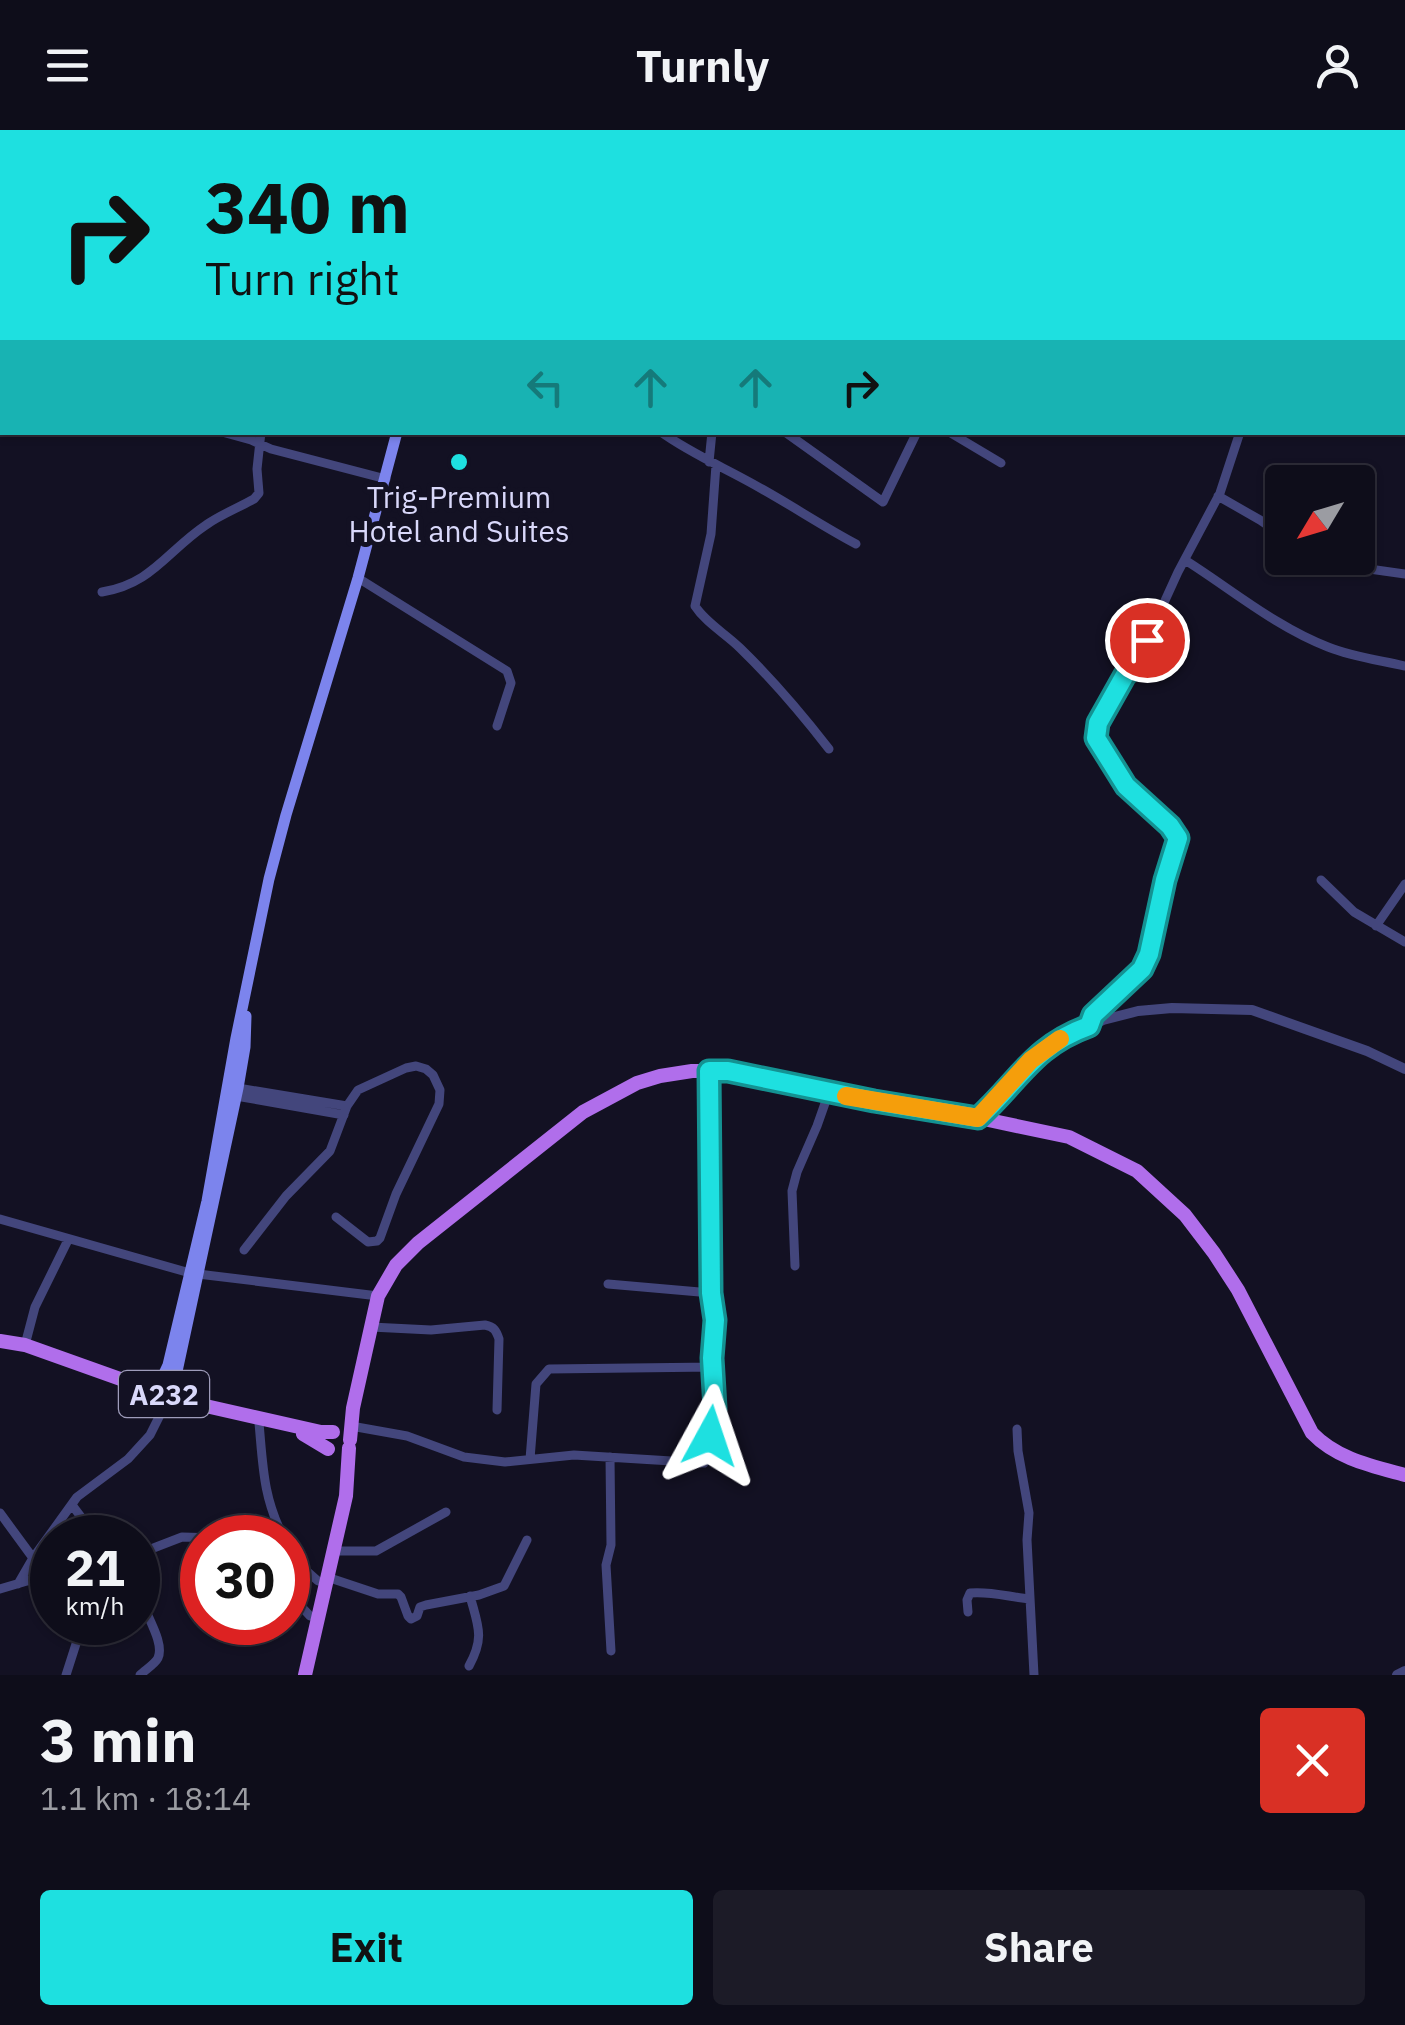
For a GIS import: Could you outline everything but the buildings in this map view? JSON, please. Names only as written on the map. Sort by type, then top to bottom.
[{"type":"main road","points":[[194,1274],[265,898],[397,435]]},
{"type":"main road","points":[[164,1399],[237,1092],[245,1046],[246,992]]},
{"type":"main road","points":[[310,1616],[333,1551],[346,1496],[353,1408],[378,1296],[396,1265],[418,1243],[583,1112],[636,1083],[660,1076],[728,1071],[978,1118],[1069,1137],[1137,1170],[1185,1215],[1214,1253],[1238,1290],[1312,1433],[1342,1456],[1405,1476]]},
{"type":"main road","name":"A232","points":[[0,1342],[25,1345],[164,1399],[334,1432]]},
{"type":"main road","name":"A232","points":[[0,1349],[60,1364],[164,1399],[300,1432],[329,1451]]},
{"type":"main road","points":[[305,1675],[338,1498],[338,1468],[326,1440],[353,1408]]},
{"type":"main road","points":[[334,1432],[350,1438]]},
{"type":"main road","points":[[329,1451],[343,1454],[350,1438]]},
{"type":"main road","points":[[297,1675],[304,1645]]},
{"type":"street","points":[[231,435],[386,479]]},
{"type":"street","points":[[102,592],[137,582],[205,525],[254,499],[259,494],[260,435]]},
{"type":"street","points":[[666,435],[856,544]]},
{"type":"street","points":[[712,435],[711,534],[694,606],[794,703],[829,749]]},
{"type":"street","points":[[790,435],[883,502],[916,435]]},
{"type":"street","points":[[954,435],[1001,463]]},
{"type":"street","points":[[1089,1026],[1093,1015],[1142,969],[1178,838],[1126,786],[1096,738],[1096,727],[1125,675],[1140,661],[1218,496],[1239,435]]},
{"type":"street","points":[[1218,496],[1265,524]]},
{"type":"street","points":[[1185,560],[1311,640],[1357,656],[1405,666]]},
{"type":"street","points":[[1375,570],[1405,574]]},
{"type":"street","points":[[358,578],[507,671],[511,683],[497,726]]},
{"type":"street","points":[[1321,880],[1354,912],[1405,942]]},
{"type":"street","points":[[1376,926],[1405,884]]},
{"type":"street","points":[[978,1118],[1048,1046],[1072,1032],[1138,1010],[1252,1010],[1405,1069]]},
{"type":"street","points":[[244,1250],[286,1196],[330,1151],[358,1090],[406,1068],[426,1069],[440,1090],[439,1104],[396,1194],[380,1238],[368,1242],[336,1217]]},
{"type":"street","points":[[350,1438],[408,1436],[464,1457],[505,1462],[574,1455],[704,1463],[715,1408],[709,1071]]},
{"type":"street","points":[[237,1092],[346,1111]]},
{"type":"street","points":[[794,1266],[792,1191],[829,1092]]},
{"type":"street","points":[[0,1219],[194,1274],[378,1296]]},
{"type":"street","points":[[25,1345],[35,1307],[68,1240]]},
{"type":"street","points":[[608,1284],[711,1293]]},
{"type":"street","points":[[371,1327],[431,1330],[492,1326],[498,1338],[497,1410]]},
{"type":"street","points":[[530,1459],[536,1384],[550,1369],[712,1367]]},
{"type":"street","points":[[65,1515],[77,1497],[128,1459],[150,1435],[164,1399]]},
{"type":"street","points":[[259,1423],[265,1486],[272,1515]]},
{"type":"street","points":[[1018,1429],[1018,1451],[1030,1513],[1027,1540],[1034,1675]]},
{"type":"street","points":[[610,1457],[611,1545],[606,1564],[610,1651]]},
{"type":"street","points":[[72,1505],[80,1515]]},
{"type":"street","points":[[333,1551],[376,1551],[446,1512]]},
{"type":"street","points":[[0,1513],[30,1554]]},
{"type":"street","points":[[310,1572],[378,1594],[398,1594],[411,1619],[426,1605],[504,1586],[526,1540]]},
{"type":"street","points":[[18,1584],[30,1563]]},
{"type":"street","points":[[0,1589],[30,1581]]},
{"type":"street","points":[[968,1612],[970,1593],[991,1592],[1030,1599]]},
{"type":"street","points":[[469,1666],[479,1648],[479,1628],[470,1596]]},
{"type":"street","points":[[66,1675],[76,1645]]},
{"type":"street","points":[[140,1675],[155,1662],[158,1645]]},
{"type":"street","points":[[1398,1675],[1405,1670]]},
{"type":"slow traffic","points":[[846,1096],[978,1118],[1031,1060],[1060,1039]]},
{"type":"place","name":"Trig-Premium Hotel and Suites","points":[[459,462]]},
{"type":"route","points":[[710,1436],[715,1408],[715,1320],[711,1293],[709,1071],[775,1079],[978,1118],[1031,1060],[1048,1046],[1089,1026],[1093,1015],[1142,969],[1177,846],[1176,832],[1126,786],[1096,738],[1098,723],[1125,675],[1140,661],[1147,640]]}]
